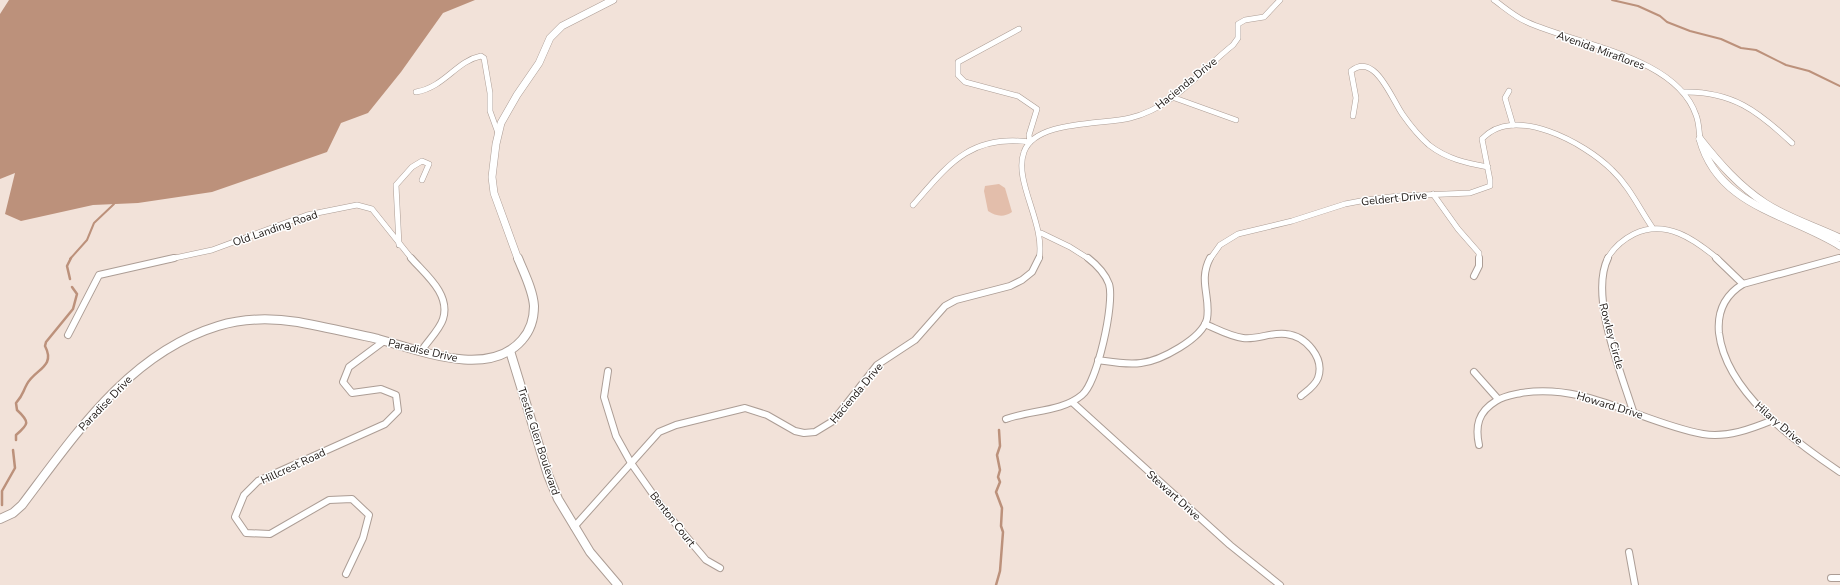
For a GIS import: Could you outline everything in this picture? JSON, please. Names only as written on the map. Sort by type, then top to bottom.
[{"type":"street","name":"Paradise Drive","points":[[0,519],[13,513],[22,505],[69,442],[122,385],[154,357],[188,337],[229,323],[272,319],[306,323],[457,358],[475,360],[493,358],[510,351],[520,343],[527,335],[532,323],[534,308],[529,285],[494,192],[492,177],[498,133],[507,112],[539,63],[553,34],[568,22],[613,0]]},
{"type":"street","name":"Hacienda Drive","points":[[574,528],[660,431],[746,408],[763,414],[800,434],[814,433],[837,419],[873,370],[881,362],[920,336],[939,310],[946,304],[962,298],[1009,287],[1028,275],[1038,261],[1041,250],[1041,233],[1022,168],[1025,148],[1030,142],[1047,133],[1067,126],[1129,119],[1156,109],[1233,45],[1238,38],[1238,24],[1245,20],[1264,17],[1280,0]]},
{"type":"street","name":"Avenida Miraflores","points":[[1494,0],[1503,2],[1514,15],[1526,22],[1642,64],[1664,76],[1683,92],[1695,111],[1699,123],[1700,139],[1706,160],[1732,188],[1775,215],[1815,232],[1840,246]]},
{"type":"street","points":[[913,206],[952,162],[964,153],[1017,139],[1030,142],[1029,135],[1037,110],[1030,102],[1016,95],[971,84],[961,79],[956,71],[958,62],[1019,29]]},
{"type":"street","points":[[416,92],[430,89],[455,73],[469,59],[481,56],[484,58],[490,93],[490,111],[498,133]]},
{"type":"street","points":[[1353,116],[1356,98],[1351,71],[1357,66],[1366,66],[1377,73],[1403,116],[1411,123],[1428,144],[1445,156],[1472,165],[1488,167]]},
{"type":"street","points":[[1509,91],[1505,98],[1512,125]]},
{"type":"street","points":[[1683,92],[1710,92],[1741,103],[1764,117],[1792,143]]},
{"type":"street","points":[[1172,97],[1236,120]]},
{"type":"street","name":"Geldert Drive","points":[[1205,324],[1207,305],[1204,282],[1205,270],[1216,249],[1229,238],[1250,229],[1291,221],[1364,199],[1433,194],[1462,194],[1482,191],[1490,186],[1491,178],[1488,167],[1488,158],[1482,139],[1488,132],[1496,128],[1512,125],[1551,132],[1593,152],[1623,181],[1652,227]]},
{"type":"street","points":[[1700,139],[1727,171],[1756,197],[1785,214],[1840,238]]},
{"type":"street","points":[[399,245],[396,185],[412,167],[422,161],[429,164],[422,180]]},
{"type":"street","points":[[1433,194],[1458,229],[1479,253],[1479,266],[1474,276]]},
{"type":"street","name":"Old Landing Road","points":[[68,334],[99,275],[212,250],[307,215],[357,205],[372,209],[399,245],[440,291],[444,304],[444,319],[422,350]]},
{"type":"street","points":[[1652,227],[1677,232],[1696,241],[1743,284]]},
{"type":"street","name":"Rowley Circle","points":[[1633,411],[1604,312],[1602,278],[1614,247],[1638,231],[1652,227]]},
{"type":"street","points":[[1006,419],[1027,412],[1072,402],[1083,395],[1090,387],[1098,360],[1110,296],[1109,284],[1095,265],[1065,243],[1041,233]]},
{"type":"street","name":"Hilary Drive","points":[[1840,258],[1743,284],[1733,289],[1721,307],[1718,331],[1722,350],[1736,377],[1755,402],[1773,420],[1840,472]]},
{"type":"street","points":[[1098,360],[1125,364],[1149,363],[1167,355],[1187,342],[1197,335],[1205,324],[1244,338],[1286,334],[1309,345],[1316,356],[1319,368],[1318,380],[1301,396]]},
{"type":"street","name":"Hillcrest Road","points":[[346,574],[363,538],[369,515],[352,499],[329,500],[270,534],[246,533],[235,517],[244,495],[258,481],[385,424],[398,411],[396,395],[380,389],[352,393],[343,382],[350,367],[384,341]]},
{"type":"street","name":"Trestle Glen Boulevard","points":[[510,351],[550,479],[558,499],[574,528],[613,583]]},
{"type":"street","name":"Benton Court","points":[[608,371],[604,397],[616,436],[631,464],[664,510],[706,560],[720,568]]},
{"type":"street","points":[[1474,372],[1498,399],[1484,412],[1476,424],[1479,445]]},
{"type":"street","name":"Howard Drive","points":[[1498,399],[1537,390],[1563,392],[1633,411],[1680,428],[1704,434],[1741,433],[1773,420]]},
{"type":"street","name":"Stewart Drive","points":[[1072,402],[1230,545],[1280,585]]},
{"type":"street","points":[[1629,552],[1635,585]]},
{"type":"street","points":[[1831,578],[1840,578]]},
{"type":"shaded area","points":[[9,0],[475,0],[443,13],[401,72],[368,113],[341,123],[327,152],[212,192],[138,203],[93,205],[21,221],[5,214],[15,173],[0,179],[0,14]]},
{"type":"shaded area","points":[[999,184],[1005,188],[1012,212],[1003,216],[988,211],[984,191],[985,186]]},
{"type":"waterway","points":[[1612,0],[1638,6],[1660,16],[1667,22],[1690,31],[1721,39],[1741,48],[1756,50],[1786,65],[1809,71],[1840,86]]},
{"type":"waterway","points":[[70,259],[87,240],[94,223],[114,204]]},
{"type":"waterway","points":[[70,279],[67,266],[71,258]]},
{"type":"waterway","points":[[16,440],[16,435],[26,423],[24,417],[17,410],[16,403],[27,384],[43,367],[48,359],[48,353],[45,346],[46,342],[73,309],[77,294],[72,287]]},
{"type":"waterway","points":[[996,585],[1000,571],[1003,532],[1001,526],[1002,508],[996,492],[1000,482],[998,477],[1000,470],[997,455],[1000,446],[999,430]]},
{"type":"waterway","points":[[2,505],[2,491],[15,468],[13,450]]}]
